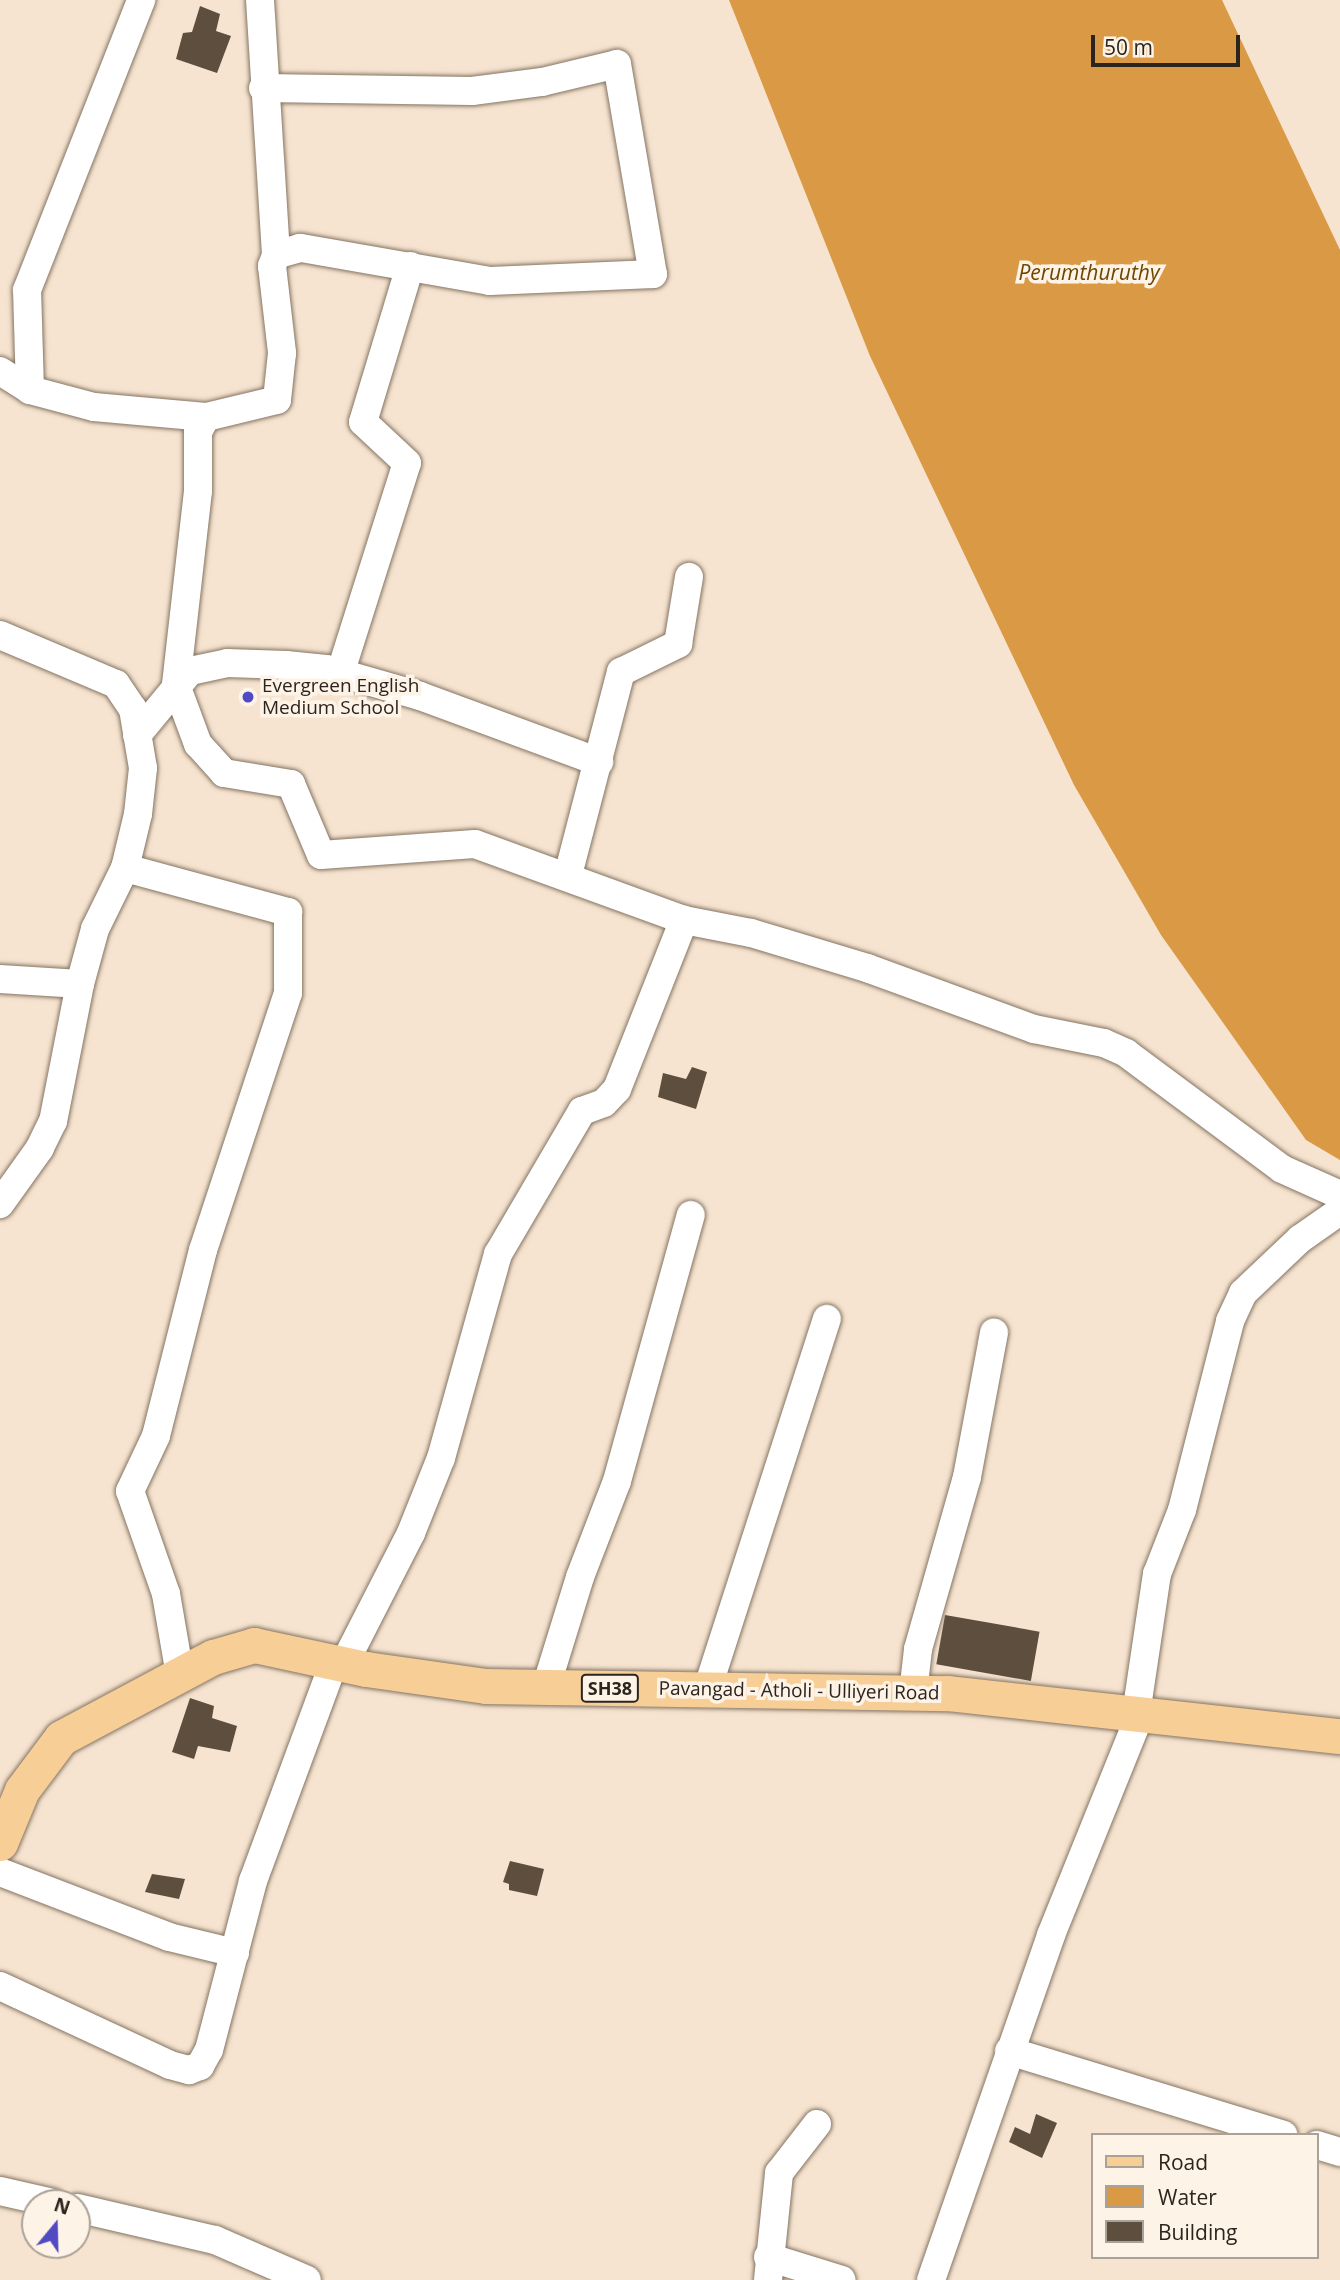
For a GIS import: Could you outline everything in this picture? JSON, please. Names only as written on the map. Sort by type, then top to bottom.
[{"type":"main road","name":"Pavangad - Atholi - Ulliyeri Road","points":[[0,1843],[22,1790],[61,1738],[213,1657],[254,1645],[339,1663],[486,1686],[914,1693],[1340,1736]]},
{"type":"main road","points":[[1305,1734],[1340,1716]]},
{"type":"street","points":[[30,390],[27,290],[141,0]]},
{"type":"street","points":[[0,371],[30,390],[94,407],[206,416],[277,400],[282,353],[272,266],[276,255],[263,88],[260,0]]},
{"type":"street","points":[[263,88],[472,91],[542,82],[617,64],[653,274],[490,281],[300,248],[276,255]]},
{"type":"street","points":[[340,674],[407,463],[363,422],[410,266]]},
{"type":"street","points":[[206,416],[198,432],[198,491],[176,685],[198,744],[224,773],[291,784],[321,855],[475,844],[568,874],[684,920],[751,933],[867,968],[1034,1030],[1104,1043],[1126,1053],[1282,1169],[1340,1195]]},
{"type":"street","points":[[568,874],[621,672],[678,644],[689,577]]},
{"type":"street","points":[[0,635],[116,684],[133,709],[143,768],[138,814],[125,868],[95,929],[80,984],[53,1121],[40,1148],[0,1204]]},
{"type":"street","points":[[137,735],[190,671],[227,663],[299,666],[340,674],[488,718],[599,762]]},
{"type":"street","points":[[125,868],[288,912],[288,993],[203,1250],[156,1436],[130,1491],[166,1594],[180,1675]]},
{"type":"street","points":[[0,1986],[108,2039],[189,2070],[200,2066],[209,2050],[269,1833],[339,1663],[411,1533],[441,1458],[498,1254],[582,1111],[604,1103],[617,1089],[684,920]]},
{"type":"street","points":[[0,979],[80,984]]},
{"type":"street","points":[[931,2280],[1009,2051],[1138,1714],[1157,1574],[1182,1510],[1230,1321],[1243,1293],[1300,1239],[1340,1211]]},
{"type":"street","points":[[546,1687],[580,1577],[617,1481],[691,1215]]},
{"type":"street","points":[[707,1690],[827,1319]]},
{"type":"street","points":[[914,1693],[918,1649],[967,1476],[994,1333]]},
{"type":"street","points":[[0,1872],[169,1937],[235,1954]]},
{"type":"street","points":[[1009,2051],[1276,2133]]},
{"type":"street","points":[[817,2124],[779,2173],[768,2269],[842,2280]]},
{"type":"street","points":[[1319,2146],[1340,2152]]},
{"type":"street","points":[[0,2191],[21,2196]]},
{"type":"street","points":[[91,2211],[215,2240],[307,2280]]},
{"type":"water","name":"Perumthuruthy","points":[[729,0],[1222,0],[1340,250],[1340,1160],[1306,1140],[1161,935],[1074,785],[870,356]]},
{"type":"building","points":[[200,6],[220,14],[216,31],[231,36],[217,73],[176,59],[183,33],[192,32]]},
{"type":"building","points":[[692,1067],[707,1072],[696,1109],[658,1097],[663,1073],[686,1079]]},
{"type":"building","points":[[945,1615],[1040,1632],[1031,1681],[936,1664]]},
{"type":"building","points":[[190,1698],[214,1706],[212,1718],[237,1726],[230,1752],[198,1746],[194,1759],[172,1752]]},
{"type":"building","points":[[510,1861],[544,1869],[537,1896],[509,1890],[509,1884],[503,1882]]},
{"type":"building","points":[[152,1874],[185,1879],[179,1899],[145,1892]]},
{"type":"building","points":[[1036,2114],[1057,2123],[1042,2158],[1009,2142],[1015,2127],[1030,2134]]},
{"type":"place","name":"Evergreen English Medium School","points":[[248,697]]}]
